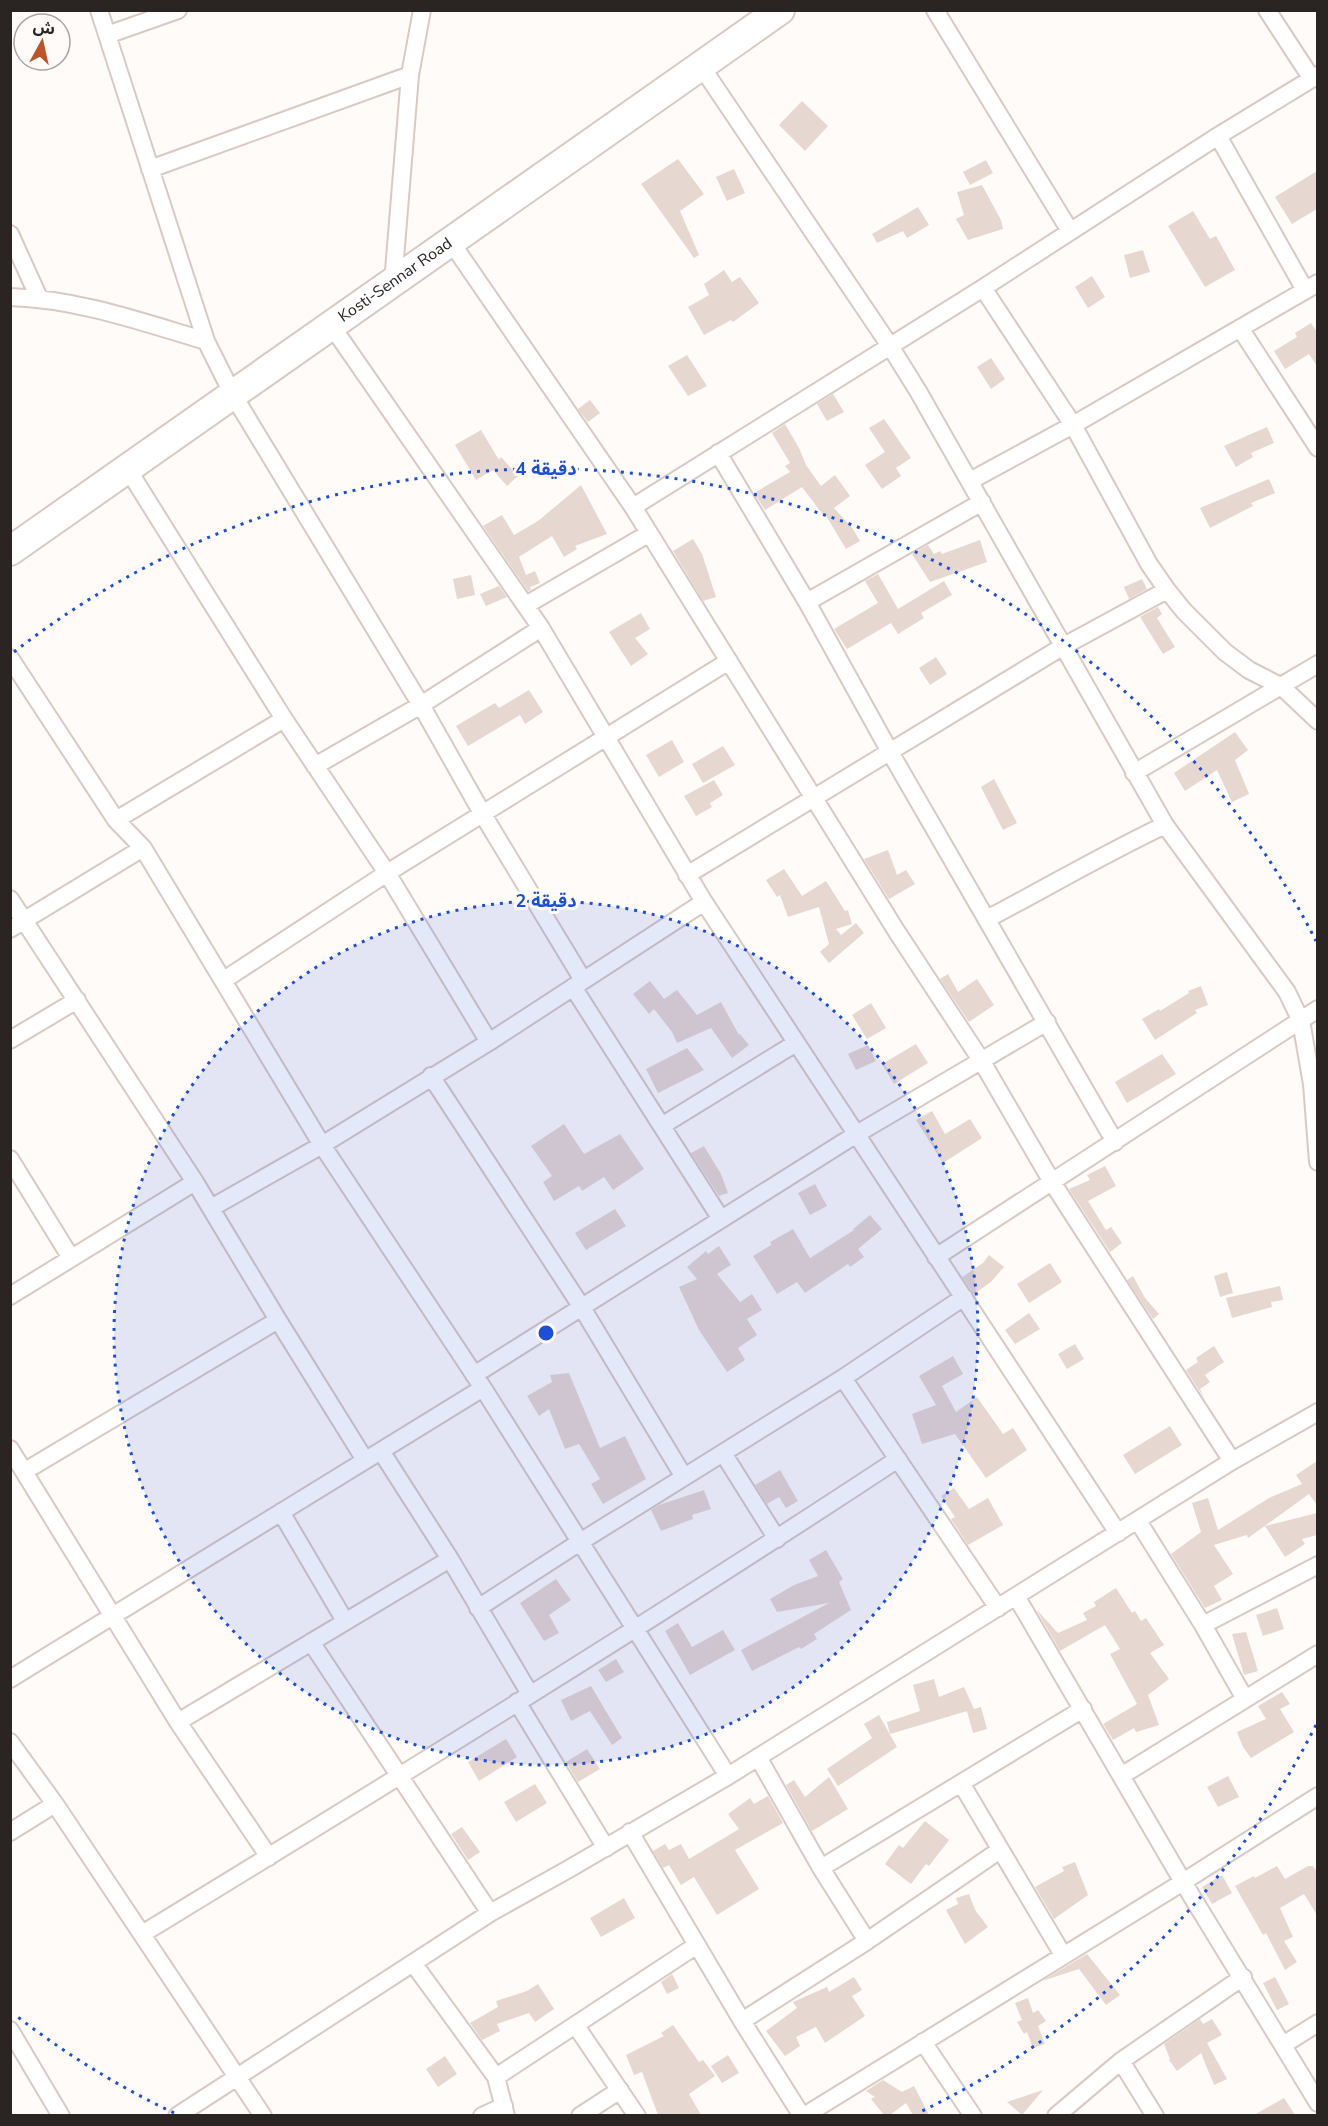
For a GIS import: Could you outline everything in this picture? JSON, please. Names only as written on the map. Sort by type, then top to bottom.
[{"type":"highway","name":"Kosti-Sennar Road","points":[[10,551],[780,10]]},
{"type":"street","points":[[99,10],[206,341],[232,393],[421,705],[578,983],[721,1219]]},
{"type":"street","points":[[107,35],[178,10]]},
{"type":"street","points":[[393,283],[410,75],[422,10]]},
{"type":"street","points":[[935,10],[1070,231]]},
{"type":"street","points":[[633,507],[983,288],[1218,136],[1315,77],[1267,10]]},
{"type":"street","points":[[701,66],[890,346],[970,481],[1062,647],[1165,825],[1287,992],[1301,1021],[1312,1084],[1317,1162]]},
{"type":"street","points":[[150,169],[410,75]]},
{"type":"street","points":[[970,481],[1073,425],[1311,286],[1218,136]]},
{"type":"street","points":[[10,234],[39,298]]},
{"type":"street","points":[[451,242],[633,507],[897,932],[981,1060],[1052,1182],[1232,1461]]},
{"type":"street","points":[[983,288],[1073,425],[1149,564],[1167,590],[1184,611],[1225,652],[1249,670],[1282,687],[1317,721]]},
{"type":"street","points":[[10,297],[39,298],[118,315],[206,341]]},
{"type":"street","points":[[331,325],[541,628],[704,903],[1118,1533]]},
{"type":"street","points":[[1239,328],[1317,448]]},
{"type":"street","points":[[718,453],[807,602],[890,752],[1115,1142]]},
{"type":"street","points":[[127,468],[284,719],[387,873],[489,1042]]},
{"type":"street","points":[[807,602],[982,502]]},
{"type":"street","points":[[525,604],[648,534]]},
{"type":"street","points":[[687,875],[1062,647],[1167,590]]},
{"type":"street","points":[[315,766],[421,705],[541,628]]},
{"type":"street","points":[[10,658],[116,820],[143,848],[322,1145],[478,1382],[728,1776]]},
{"type":"street","points":[[224,980],[387,873],[729,661]]},
{"type":"street","points":[[1134,773],[1282,687],[1317,664]]},
{"type":"street","points":[[116,820],[284,719]]},
{"type":"street","points":[[987,919],[1047,888],[1114,849],[1165,825]]},
{"type":"street","points":[[10,929],[143,848]]},
{"type":"street","points":[[10,899],[26,919],[195,1182],[365,1460]]},
{"type":"street","points":[[211,1208],[322,1145],[489,1042],[704,903]]},
{"type":"street","points":[[10,1040],[77,1000]]},
{"type":"street","points":[[936,1257],[1317,1010]]},
{"type":"street","points":[[10,1679],[381,1451],[582,1306],[855,1135],[1047,1022]]},
{"type":"street","points":[[663,1125],[796,1043]]},
{"type":"street","points":[[431,1077],[582,1306],[684,1477]]},
{"type":"street","points":[[10,1159],[71,1258]]},
{"type":"street","points":[[10,1296],[195,1182]]},
{"type":"street","points":[[478,1608],[843,1378],[964,1297]]},
{"type":"street","points":[[25,1471],[278,1320]]},
{"type":"street","points":[[843,1378],[998,1608]]},
{"type":"street","points":[[177,2115],[490,1913],[728,1776],[1232,1461],[1317,1412]]},
{"type":"street","points":[[10,1449],[178,1722],[269,1857]]},
{"type":"street","points":[[381,1451],[450,1559],[478,1608],[523,1698],[606,1848]]},
{"type":"street","points":[[723,1453],[777,1539]]},
{"type":"street","points":[[142,1934],[400,1777],[777,1539],[898,1459]]},
{"type":"street","points":[[281,1512],[345,1621]]},
{"type":"street","points":[[1138,1521],[1203,1625],[1245,1699]]},
{"type":"street","points":[[178,1722],[450,1559]]},
{"type":"street","points":[[1203,1625],[1317,1565]]},
{"type":"street","points":[[1016,1596],[1183,1882],[1243,1977],[1317,2103]]},
{"type":"street","points":[[311,1642],[490,1913]]},
{"type":"street","points":[[1121,1776],[1317,1654]]},
{"type":"street","points":[[821,1868],[1083,1709]]},
{"type":"street","points":[[10,1742],[55,1804],[263,2115]]},
{"type":"street","points":[[758,1757],[821,1868],[867,1941]]},
{"type":"street","points":[[961,1783],[1063,1955]]},
{"type":"street","points":[[630,1832],[742,2021],[803,2115],[1183,1882],[1317,1796]]},
{"type":"street","points":[[10,1832],[55,1804]]},
{"type":"street","points":[[742,2021],[867,1941],[1000,1850]]},
{"type":"street","points":[[496,2077],[697,1946]]},
{"type":"street","points":[[414,1963],[496,2077],[505,2111],[482,2115]]},
{"type":"street","points":[[1056,2115],[1121,2061],[1243,1977]]},
{"type":"street","points":[[1283,2045],[1317,2023]]},
{"type":"street","points":[[576,2026],[637,2115]]},
{"type":"street","points":[[10,2030],[61,2115]]},
{"type":"street","points":[[923,2042],[973,2115]]},
{"type":"street","points":[[1121,2061],[1155,2115]]},
{"type":"street","points":[[580,2115],[620,2090]]},
{"type":"building","points":[[802,101],[828,126],[805,151],[779,125]]},
{"type":"building","points":[[678,159],[704,194],[680,211],[699,255],[694,258],[641,184]]},
{"type":"building","points":[[986,160],[993,173],[970,185],[963,172]]},
{"type":"building","points":[[734,169],[745,193],[727,201],[716,177]]},
{"type":"building","points":[[1317,171],[1317,209],[1292,224],[1275,197]]},
{"type":"building","points":[[982,185],[1001,220],[1003,229],[968,240],[956,219],[964,215],[957,192]]},
{"type":"building","points":[[918,207],[929,225],[907,238],[903,231],[877,243],[872,234]]},
{"type":"building","points":[[1193,211],[1210,239],[1216,236],[1235,270],[1205,287],[1168,226]]},
{"type":"building","points":[[1143,250],[1150,272],[1130,278],[1124,255]]},
{"type":"building","points":[[724,270],[732,282],[740,277],[759,303],[733,322],[731,320],[704,335],[688,307],[709,295],[704,284]]},
{"type":"building","points":[[1092,276],[1105,297],[1088,308],[1075,287]]},
{"type":"building","points":[[1311,323],[1317,332],[1317,366],[1309,354],[1285,369],[1274,351],[1297,337],[1295,333]]},
{"type":"building","points":[[687,355],[707,386],[688,396],[668,366]]},
{"type":"building","points":[[991,358],[1005,379],[991,389],[977,367]]},
{"type":"building","points":[[833,394],[844,412],[827,421],[817,404]]},
{"type":"building","points":[[590,400],[600,413],[588,422],[578,409]]},
{"type":"building","points":[[884,419],[911,458],[896,468],[901,476],[882,489],[865,465],[885,452],[869,428]]},
{"type":"building","points":[[785,424],[806,465],[821,486],[835,475],[850,496],[834,508],[853,529],[860,541],[846,549],[825,514],[824,516],[802,487],[765,510],[754,493],[790,472],[785,466],[790,463],[772,433]]},
{"type":"building","points":[[1267,427],[1274,443],[1251,453],[1253,457],[1236,467],[1224,446]]},
{"type":"building","points":[[481,430],[499,460],[501,457],[518,476],[507,486],[493,470],[476,480],[455,445]]},
{"type":"building","points":[[1269,479],[1275,493],[1251,503],[1253,506],[1210,528],[1200,508]]},
{"type":"building","points":[[581,485],[607,534],[575,546],[577,549],[564,557],[552,536],[519,557],[526,575],[535,571],[540,583],[530,587],[531,590],[528,591],[483,526],[502,515],[514,535],[538,521]]},
{"type":"building","points":[[693,539],[702,554],[716,597],[703,601],[673,551]]},
{"type":"building","points":[[980,540],[987,562],[930,582],[912,554],[928,545],[934,554],[940,551],[942,554]]},
{"type":"building","points":[[878,574],[898,609],[944,581],[952,595],[921,613],[924,618],[898,634],[891,623],[847,649],[834,629],[878,603],[865,581]]},
{"type":"building","points":[[471,575],[475,595],[457,599],[453,579]]},
{"type":"building","points":[[1142,579],[1147,589],[1129,599],[1124,587]]},
{"type":"building","points":[[499,586],[507,597],[486,606],[480,594]]},
{"type":"building","points":[[1158,607],[1162,614],[1157,618],[1175,647],[1163,654],[1140,617]]},
{"type":"building","points":[[641,613],[650,629],[635,638],[648,654],[631,666],[609,632]]},
{"type":"building","points":[[936,657],[947,674],[930,685],[919,668]]},
{"type":"building","points":[[529,690],[543,712],[525,724],[520,715],[468,746],[456,726],[495,703],[499,708]]},
{"type":"building","points":[[1235,732],[1248,750],[1235,760],[1249,794],[1232,802],[1217,770],[1185,791],[1174,773]]},
{"type":"building","points":[[672,740],[684,762],[659,777],[646,755]]},
{"type":"building","points":[[723,746],[735,765],[703,783],[692,764]]},
{"type":"building","points":[[994,779],[1017,823],[1003,830],[981,787]]},
{"type":"building","points":[[714,780],[723,795],[710,803],[712,807],[696,816],[684,796]]},
{"type":"building","points":[[888,850],[897,875],[906,870],[915,884],[889,899],[864,859]]},
{"type":"building","points":[[784,869],[802,896],[826,881],[845,911],[848,910],[852,924],[836,929],[841,935],[856,923],[864,933],[829,963],[820,952],[829,944],[819,907],[788,917],[780,895],[777,897],[766,880]]},
{"type":"building","points":[[948,974],[958,992],[977,979],[994,1005],[969,1022],[940,979]]},
{"type":"building","points":[[650,981],[664,999],[677,990],[697,1015],[721,1002],[739,1035],[749,1045],[732,1058],[711,1028],[677,1043],[672,1032],[654,1009],[649,1014],[633,994]]},
{"type":"building","points":[[1201,986],[1208,1005],[1195,1010],[1197,1013],[1155,1040],[1142,1019],[1159,1009],[1160,1011],[1189,993],[1188,991]]},
{"type":"building","points":[[871,1003],[886,1028],[867,1039],[852,1015]]},
{"type":"building","points":[[916,1044],[928,1063],[894,1084],[882,1064]]},
{"type":"building","points":[[868,1045],[876,1061],[856,1070],[848,1054]]},
{"type":"building","points":[[687,1048],[704,1070],[658,1093],[646,1069]]},
{"type":"building","points":[[1162,1054],[1176,1074],[1127,1103],[1115,1082]]},
{"type":"building","points":[[932,1111],[945,1134],[970,1119],[982,1138],[943,1163],[916,1120]]},
{"type":"building","points":[[564,1124],[584,1154],[620,1134],[644,1169],[613,1190],[604,1177],[582,1191],[579,1186],[554,1201],[543,1182],[552,1176],[531,1146]]},
{"type":"building","points":[[704,1146],[721,1174],[728,1193],[719,1196],[691,1153]]},
{"type":"building","points":[[1105,1166],[1116,1186],[1088,1201],[1106,1230],[1111,1227],[1122,1243],[1110,1252],[1069,1189],[1090,1180],[1087,1175]]},
{"type":"building","points":[[815,1184],[827,1206],[810,1215],[798,1193]]},
{"type":"building","points":[[615,1209],[626,1226],[586,1250],[575,1233]]},
{"type":"building","points":[[870,1215],[882,1229],[858,1249],[864,1257],[850,1267],[848,1264],[805,1293],[797,1282],[777,1294],[753,1256],[771,1245],[770,1242],[793,1229],[810,1258],[854,1230]]},
{"type":"building","points":[[719,1246],[731,1265],[717,1274],[740,1302],[752,1294],[762,1310],[747,1319],[757,1335],[738,1348],[745,1360],[727,1372],[699,1330],[679,1287],[697,1279],[687,1267],[706,1251],[708,1254]]},
{"type":"building","points":[[989,1255],[1004,1267],[991,1282],[974,1294],[962,1277],[983,1263]]},
{"type":"building","points":[[1050,1263],[1062,1282],[1029,1303],[1017,1284]]},
{"type":"building","points":[[1227,1272],[1233,1293],[1220,1297],[1214,1276]]},
{"type":"building","points":[[1133,1276],[1145,1298],[1159,1314],[1153,1319],[1127,1280]]},
{"type":"building","points":[[1280,1286],[1283,1300],[1271,1302],[1272,1307],[1232,1318],[1226,1298]]},
{"type":"building","points":[[1029,1313],[1040,1329],[1015,1344],[1005,1330]]},
{"type":"building","points":[[1075,1344],[1084,1359],[1067,1369],[1058,1354]]},
{"type":"building","points":[[1214,1346],[1224,1362],[1205,1375],[1210,1382],[1200,1389],[1204,1398],[1186,1370],[1198,1362],[1196,1358]]},
{"type":"building","points":[[953,1356],[963,1374],[942,1386],[956,1412],[977,1397],[1003,1434],[1013,1428],[1027,1450],[986,1478],[955,1434],[922,1444],[912,1414],[936,1405],[919,1376]]},
{"type":"building","points":[[569,1373],[600,1448],[625,1436],[646,1479],[603,1504],[591,1484],[600,1479],[579,1444],[565,1449],[549,1409],[539,1416],[527,1396],[552,1382],[550,1375]]},
{"type":"building","points":[[1170,1426],[1182,1445],[1135,1474],[1123,1455]]},
{"type":"building","points":[[1317,1461],[1317,1505],[1309,1494],[1248,1538],[1247,1535],[1214,1545],[1233,1574],[1214,1586],[1222,1600],[1205,1608],[1171,1554],[1201,1532],[1192,1503],[1208,1498],[1218,1530],[1269,1498],[1302,1484],[1296,1475]]},
{"type":"building","points":[[780,1470],[798,1501],[786,1508],[779,1497],[767,1504],[755,1485]]},
{"type":"building","points":[[954,1488],[969,1509],[988,1498],[1003,1525],[968,1545],[951,1519],[955,1517],[941,1496]]},
{"type":"building","points":[[704,1490],[711,1509],[692,1515],[693,1519],[661,1531],[651,1510],[659,1505]]},
{"type":"building","points":[[1317,1513],[1317,1535],[1302,1539],[1305,1544],[1285,1557],[1265,1526]]},
{"type":"building","points":[[826,1550],[843,1579],[839,1582],[851,1610],[814,1634],[817,1639],[801,1649],[799,1647],[752,1671],[741,1650],[829,1603],[777,1612],[770,1599],[794,1585],[818,1576],[809,1560]]},
{"type":"building","points":[[556,1579],[571,1600],[549,1615],[559,1633],[544,1641],[520,1603]]},
{"type":"building","points":[[1116,1588],[1132,1613],[1135,1611],[1141,1621],[1146,1618],[1164,1645],[1150,1653],[1169,1679],[1148,1695],[1159,1725],[1136,1732],[1134,1728],[1113,1740],[1103,1724],[1137,1704],[1110,1654],[1120,1649],[1105,1625],[1060,1651],[1036,1609],[1058,1633],[1087,1620],[1083,1613],[1096,1606],[1094,1602]]},
{"type":"building","points":[[1277,1608],[1284,1629],[1263,1636],[1256,1615]]},
{"type":"building","points":[[678,1623],[692,1647],[723,1630],[735,1650],[690,1675],[665,1631]]},
{"type":"building","points":[[1246,1632],[1258,1671],[1244,1675],[1232,1634]]},
{"type":"building","points":[[616,1659],[624,1672],[606,1682],[598,1670]]},
{"type":"building","points":[[934,1679],[939,1697],[964,1687],[974,1709],[890,1734],[887,1722],[920,1711],[913,1685]]},
{"type":"building","points":[[591,1686],[622,1738],[612,1745],[590,1711],[571,1721],[561,1700]]},
{"type":"building","points":[[1282,1692],[1290,1704],[1280,1709],[1294,1732],[1251,1758],[1243,1747],[1237,1732],[1266,1719],[1258,1706]]},
{"type":"building","points":[[981,1707],[987,1729],[973,1733],[967,1711]]},
{"type":"building","points":[[879,1715],[897,1747],[838,1786],[827,1769],[872,1738],[864,1724]]},
{"type":"building","points":[[506,1739],[517,1757],[479,1781],[468,1762]]},
{"type":"building","points":[[587,1749],[600,1769],[578,1782],[566,1762]]},
{"type":"building","points":[[1228,1776],[1239,1797],[1218,1807],[1207,1787]]},
{"type":"building","points":[[829,1777],[848,1809],[812,1831],[786,1785],[794,1780],[805,1797]]},
{"type":"building","points":[[535,1784],[547,1803],[516,1822],[504,1802]]},
{"type":"building","points":[[768,1796],[783,1823],[735,1850],[759,1889],[717,1915],[694,1877],[681,1885],[669,1865],[663,1868],[653,1851],[665,1844],[669,1850],[681,1844],[689,1859],[739,1829],[728,1814],[750,1798],[754,1804]]},
{"type":"building","points":[[925,1821],[949,1840],[929,1866],[926,1864],[911,1884],[885,1864],[899,1845],[903,1848]]},
{"type":"building","points":[[462,1827],[480,1852],[468,1860],[451,1834]]},
{"type":"building","points":[[1075,1862],[1088,1895],[1054,1919],[1035,1887],[1064,1871],[1062,1867]]},
{"type":"building","points":[[1277,1866],[1285,1879],[1308,1866],[1313,1866],[1317,1872],[1317,1915],[1304,1894],[1280,1908],[1293,1937],[1284,1941],[1297,1962],[1285,1970],[1266,1933],[1263,1935],[1235,1886]]},
{"type":"building","points":[[1222,1875],[1232,1893],[1212,1904],[1202,1887]]},
{"type":"building","points":[[969,1894],[975,1910],[988,1927],[965,1944],[946,1910],[958,1904],[956,1898]]},
{"type":"building","points":[[624,1898],[635,1918],[601,1937],[590,1918]]},
{"type":"building","points":[[1087,1954],[1120,1995],[1106,2005],[1079,1969],[1042,1981]]},
{"type":"building","points":[[672,1974],[679,1988],[667,1994],[661,1982]]},
{"type":"building","points":[[854,1977],[862,1990],[852,1996],[865,2016],[825,2043],[816,2027],[796,2037],[800,2046],[785,2056],[766,2031],[797,2008],[793,2002],[827,1987],[829,1992]]},
{"type":"building","points":[[1275,1977],[1289,2004],[1277,2010],[1263,1983]]},
{"type":"building","points":[[538,1984],[554,2009],[535,2022],[529,2013],[497,2024],[500,2031],[482,2040],[470,2023],[498,2007],[496,2001],[527,1991]]},
{"type":"building","points":[[1028,1998],[1033,2013],[1038,2010],[1046,2021],[1038,2026],[1045,2044],[1033,2048],[1027,2032],[1024,2034],[1017,2022],[1022,2020],[1015,2003]]},
{"type":"building","points":[[1200,2019],[1203,2024],[1212,2019],[1222,2035],[1207,2043],[1227,2079],[1214,2085],[1201,2053],[1177,2071],[1169,2060],[1164,2044]]},
{"type":"building","points":[[673,2025],[699,2062],[703,2060],[715,2076],[689,2094],[701,2115],[658,2115],[642,2072],[634,2075],[626,2055],[664,2036],[661,2033]]},
{"type":"building","points":[[728,2055],[739,2073],[722,2083],[711,2066]]},
{"type":"building","points":[[445,2056],[457,2074],[438,2087],[426,2069]]},
{"type":"building","points":[[883,2080],[902,2092],[914,2086],[929,2115],[913,2115],[906,2103],[890,2115],[884,2115],[871,2099],[875,2097],[866,2091]]},
{"type":"building","points":[[1043,2090],[1022,2115],[1007,2102]]},
{"type":"building","points":[[1284,2098],[1295,2115],[1254,2115]]}]
